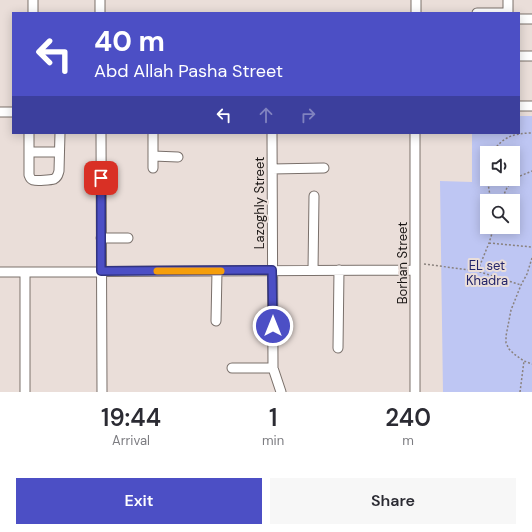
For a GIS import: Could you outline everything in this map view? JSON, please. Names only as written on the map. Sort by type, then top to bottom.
[{"type":"street","points":[[33,0],[33,12]]},
{"type":"street","points":[[100,0],[100,12]]},
{"type":"street","points":[[416,0],[416,12]]},
{"type":"street","points":[[508,0],[508,12]]},
{"type":"street","points":[[520,19],[532,19]]},
{"type":"street","points":[[520,56],[532,56]]},
{"type":"street","points":[[520,106],[532,106]]},
{"type":"street","points":[[0,112],[12,112]]},
{"type":"street","points":[[29,134],[29,175],[33,180],[53,180],[56,178],[59,171],[60,134]]},
{"type":"street","points":[[101,134],[102,392]]},
{"type":"street","points":[[153,134],[153,168]]},
{"type":"street","name":"Lazoghly Street","points":[[272,134],[273,368],[281,392]]},
{"type":"street","name":"Borhan Street","points":[[415,134],[415,392]]},
{"type":"street","points":[[28,152],[60,152]]},
{"type":"street","points":[[153,156],[178,157]]},
{"type":"street","points":[[272,168],[324,168]]},
{"type":"street","points":[[313,270],[314,196]]},
{"type":"street","points":[[101,238],[128,238]]},
{"type":"street","points":[[0,272],[339,270],[415,266]]},
{"type":"street","points":[[338,348],[339,270]]},
{"type":"street","points":[[216,321],[217,271]]},
{"type":"street","points":[[25,272],[25,392]]},
{"type":"street","points":[[232,368],[273,368]]},
{"type":"path","points":[[520,133],[532,133]]},
{"type":"path","points":[[496,146],[512,135],[517,134]]},
{"type":"path","points":[[504,194],[509,184],[532,171]]},
{"type":"path","points":[[477,271],[492,234]]},
{"type":"path","points":[[489,243],[532,247]]},
{"type":"path","points":[[532,258],[528,274],[521,286],[511,310],[506,336],[506,343],[509,349],[524,361],[532,364]]},
{"type":"path","points":[[415,266],[477,271],[521,286]]},
{"type":"path","points":[[520,392],[524,361]]},
{"type":"green space","name":"EL set Khadra","points":[[520,116],[532,116],[532,392],[443,392],[440,181],[472,182],[472,134],[520,134]]},
{"type":"slow traffic","points":[[157,271],[221,271]]},
{"type":"route","points":[[101,178],[101,271],[272,270],[273,326]]}]
